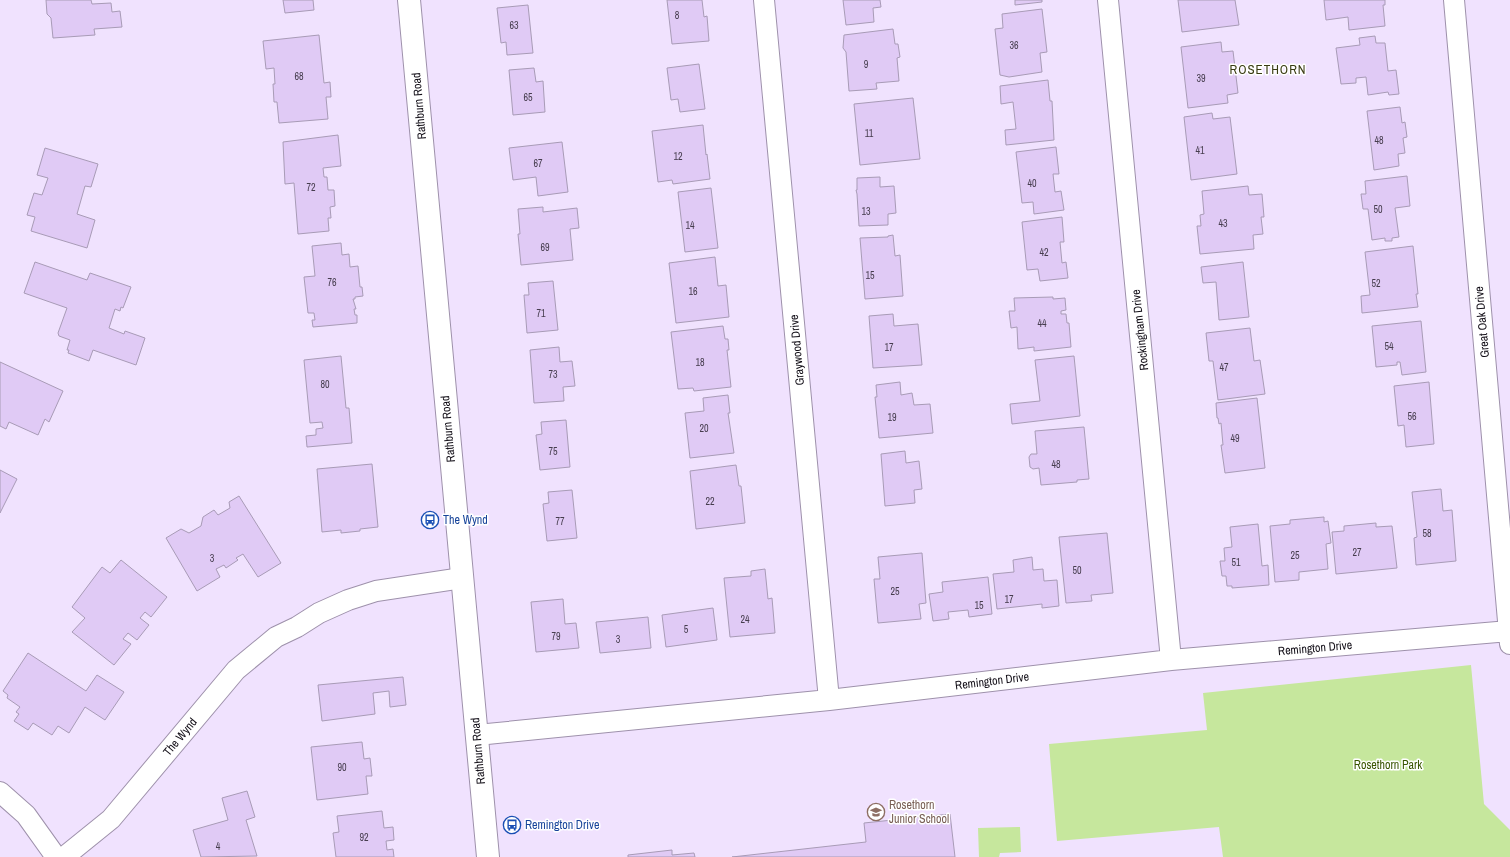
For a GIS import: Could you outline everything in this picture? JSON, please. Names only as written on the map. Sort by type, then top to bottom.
[{"type":"street","name":"Rathburn Road","points":[[409,0],[488,857]]},
{"type":"street","name":"Graywood Drive","points":[[764,0],[829,700]]},
{"type":"street","name":"Rockingham Drive","points":[[1108,0],[1171,660]]},
{"type":"street","name":"Great Oak Drive","points":[[1454,0],[1509,638]]},
{"type":"street","name":"The Wynd","points":[[64,857],[111,818],[236,670],[276,638],[319,613],[348,600],[376,591],[462,578]]},
{"type":"street","name":"Remington Drive","points":[[477,736],[829,700],[1171,660],[1509,638]]},
{"type":"street","points":[[0,792],[26,815],[56,857]]},
{"type":"green space","name":"Rosethorn Park","points":[[1471,665],[1484,804],[1510,830],[1510,857],[1223,857],[1219,827],[1057,841],[1049,744],[1207,730],[1203,693]]},
{"type":"green space","points":[[1020,827],[1021,852],[1000,853],[999,857],[979,857],[978,828]]},
{"type":"building","points":[[46,0],[91,0],[92,4],[111,3],[112,12],[120,11],[122,27],[94,29],[95,35],[53,38],[51,18],[47,14]]},
{"type":"building","points":[[283,0],[313,0],[314,10],[285,13]]},
{"type":"building","points":[[667,0],[702,0],[704,17],[707,16],[709,41],[672,44]]},
{"type":"building","points":[[843,0],[880,0],[881,7],[873,8],[874,22],[846,25]]},
{"type":"building","points":[[1015,0],[1042,0],[1042,2],[1015,5]]},
{"type":"building","points":[[1178,0],[1235,0],[1239,25],[1182,32]]},
{"type":"building","points":[[1324,0],[1385,0],[1385,5],[1383,5],[1385,26],[1349,30],[1348,17],[1326,20]]},
{"type":"building","points":[[528,5],[533,53],[507,55],[506,42],[501,43],[497,8]]},
{"type":"building","points":[[1042,9],[1047,52],[1040,53],[1042,72],[1009,77],[1000,75],[995,29],[1003,28],[1002,14]]},
{"type":"building","points":[[893,29],[895,44],[898,44],[900,57],[897,58],[899,81],[876,83],[877,89],[849,91],[846,52],[843,48],[844,35]]},
{"type":"building","points":[[319,35],[324,83],[330,82],[331,97],[326,97],[328,119],[279,123],[277,102],[274,102],[274,68],[266,69],[263,41]]},
{"type":"building","points":[[1375,36],[1376,43],[1385,43],[1388,71],[1396,70],[1399,94],[1389,95],[1388,92],[1368,95],[1366,77],[1356,78],[1356,83],[1341,84],[1336,48],[1360,45],[1359,38]]},
{"type":"building","points":[[1221,42],[1222,52],[1233,51],[1238,93],[1227,95],[1228,103],[1188,108],[1181,47]]},
{"type":"building","points":[[699,64],[705,109],[680,112],[678,99],[671,100],[667,68]]},
{"type":"building","points":[[534,68],[536,82],[543,81],[545,112],[513,115],[509,70]]},
{"type":"building","points":[[1048,80],[1050,101],[1052,101],[1054,140],[1006,145],[1005,130],[1016,129],[1013,102],[1001,104],[1000,86]]},
{"type":"building","points":[[913,98],[920,159],[860,165],[854,104]]},
{"type":"building","points":[[1400,107],[1402,123],[1405,122],[1407,137],[1403,138],[1405,153],[1398,154],[1399,166],[1374,170],[1367,111]]},
{"type":"building","points":[[1212,113],[1213,119],[1230,117],[1237,174],[1191,180],[1184,117]]},
{"type":"building","points":[[703,125],[710,179],[673,184],[672,180],[658,182],[652,131]]},
{"type":"building","points":[[338,135],[341,166],[323,168],[324,177],[327,177],[328,190],[334,190],[335,206],[330,207],[331,218],[328,218],[329,231],[298,234],[294,183],[285,184],[283,142]]},
{"type":"building","points":[[562,142],[568,192],[538,196],[536,177],[513,180],[509,148]]},
{"type":"building","points":[[1056,147],[1059,174],[1053,174],[1055,192],[1061,191],[1064,210],[1034,214],[1033,202],[1022,203],[1016,152]]},
{"type":"building","points":[[45,148],[98,164],[91,187],[85,186],[77,214],[95,220],[87,248],[31,231],[35,217],[27,215],[34,193],[42,195],[48,178],[37,175]]},
{"type":"building","points":[[1407,176],[1410,206],[1395,208],[1399,237],[1392,238],[1392,241],[1385,241],[1385,238],[1372,240],[1368,209],[1363,209],[1361,194],[1366,194],[1365,181]]},
{"type":"building","points":[[880,177],[880,187],[894,186],[896,213],[888,214],[888,225],[859,226],[856,190],[857,178]]},
{"type":"building","points":[[1248,186],[1249,195],[1262,194],[1264,217],[1261,217],[1263,234],[1253,235],[1254,249],[1200,254],[1197,226],[1201,226],[1200,215],[1204,214],[1202,191]]},
{"type":"building","points":[[711,188],[718,248],[685,252],[678,192]]},
{"type":"building","points":[[543,207],[543,212],[577,208],[579,228],[570,229],[573,260],[521,265],[518,234],[520,234],[518,209]]},
{"type":"building","points":[[1062,217],[1064,242],[1060,242],[1062,263],[1066,262],[1068,278],[1040,281],[1038,269],[1027,270],[1022,222]]},
{"type":"building","points":[[893,235],[895,256],[900,255],[903,296],[865,299],[860,238],[888,237]]},
{"type":"building","points":[[341,243],[342,255],[349,254],[350,267],[358,266],[360,287],[362,287],[363,296],[355,297],[355,299],[353,299],[356,309],[354,309],[355,315],[357,315],[357,323],[313,327],[312,320],[315,320],[314,313],[308,313],[304,277],[315,276],[312,246]]},
{"type":"building","points":[[1413,246],[1418,307],[1362,313],[1361,296],[1370,295],[1365,252]]},
{"type":"building","points":[[715,257],[718,286],[726,285],[729,317],[676,323],[669,263]]},
{"type":"building","points":[[35,262],[87,280],[90,273],[131,287],[123,308],[121,307],[120,311],[115,309],[109,328],[124,334],[125,331],[145,338],[136,365],[93,350],[89,361],[68,353],[69,350],[67,350],[70,340],[59,336],[58,333],[67,308],[24,293]]},
{"type":"building","points":[[1243,262],[1249,317],[1219,320],[1216,282],[1203,283],[1201,267]]},
{"type":"building","points":[[553,281],[558,330],[527,333],[524,295],[529,295],[528,283]]},
{"type":"building","points":[[1053,297],[1053,299],[1065,298],[1066,310],[1061,311],[1061,314],[1066,314],[1067,323],[1069,323],[1071,347],[1034,351],[1034,347],[1018,349],[1017,327],[1011,328],[1009,311],[1015,311],[1014,298]]},
{"type":"building","points":[[893,314],[894,326],[918,324],[922,365],[873,368],[869,316]]},
{"type":"building","points":[[1421,321],[1426,372],[1402,375],[1400,362],[1397,362],[1397,365],[1376,367],[1372,326]]},
{"type":"building","points":[[723,326],[725,339],[728,339],[729,350],[727,350],[731,387],[694,391],[693,388],[678,389],[671,332]]},
{"type":"building","points":[[1250,328],[1254,361],[1260,360],[1265,394],[1218,400],[1213,361],[1209,361],[1206,333]]},
{"type":"building","points":[[559,347],[560,362],[572,361],[575,386],[563,387],[564,401],[534,403],[530,350]]},
{"type":"building","points":[[341,356],[346,408],[349,408],[352,443],[307,447],[306,436],[316,435],[316,429],[323,428],[322,422],[310,423],[304,360]]},
{"type":"building","points":[[1074,356],[1080,416],[1012,424],[1010,404],[1040,401],[1035,360]]},
{"type":"building","points":[[0,362],[63,391],[49,422],[45,419],[38,435],[9,422],[6,429],[0,426]]},
{"type":"building","points":[[900,382],[901,395],[912,393],[914,405],[930,404],[933,433],[879,438],[875,397],[877,397],[876,385]]},
{"type":"building","points":[[1429,382],[1434,444],[1406,447],[1404,425],[1398,426],[1394,386]]},
{"type":"building","points":[[728,395],[730,413],[728,413],[734,453],[690,458],[685,413],[704,411],[703,398]]},
{"type":"building","points":[[1257,398],[1265,468],[1225,473],[1221,445],[1223,445],[1221,423],[1219,424],[1217,418],[1216,403]]},
{"type":"building","points":[[566,420],[570,467],[540,470],[536,435],[542,434],[541,422]]},
{"type":"building","points":[[1084,427],[1089,479],[1077,480],[1077,482],[1041,485],[1039,468],[1033,469],[1030,467],[1029,457],[1031,454],[1037,454],[1035,431]]},
{"type":"building","points":[[905,451],[906,463],[919,461],[922,489],[914,490],[915,503],[885,506],[881,454]]},
{"type":"building","points":[[372,464],[378,527],[341,533],[341,530],[322,532],[317,469]]},
{"type":"building","points":[[736,465],[739,486],[741,486],[745,523],[696,529],[690,471]]},
{"type":"building","points":[[0,470],[17,479],[0,513]]},
{"type":"building","points":[[1441,489],[1443,511],[1452,510],[1456,561],[1416,565],[1414,538],[1417,537],[1412,492]]},
{"type":"building","points":[[572,490],[577,538],[547,541],[543,504],[549,503],[548,492]]},
{"type":"building","points":[[239,496],[281,563],[258,577],[243,554],[236,558],[238,560],[226,568],[224,565],[216,569],[220,577],[197,591],[166,538],[181,529],[189,533],[201,526],[203,517],[214,510],[218,515],[230,508],[229,502]]},
{"type":"building","points":[[1324,517],[1324,522],[1328,521],[1331,543],[1326,544],[1328,569],[1299,572],[1299,580],[1275,582],[1270,526],[1290,524],[1290,520]]},
{"type":"building","points":[[1376,523],[1376,527],[1392,526],[1397,568],[1336,574],[1332,532],[1344,531],[1344,526]]},
{"type":"building","points":[[1258,524],[1262,566],[1268,565],[1269,585],[1232,588],[1232,586],[1227,586],[1226,576],[1222,576],[1220,561],[1225,561],[1224,548],[1232,547],[1230,527]]},
{"type":"building","points":[[1107,533],[1113,593],[1091,595],[1092,601],[1066,603],[1059,537]]},
{"type":"building","points":[[922,553],[926,603],[919,604],[921,619],[878,623],[874,579],[880,579],[878,557]]},
{"type":"building","points":[[1032,557],[1033,570],[1043,569],[1044,581],[1057,580],[1059,606],[1042,608],[1042,604],[997,609],[993,574],[1014,572],[1013,560]]},
{"type":"building","points":[[121,560],[167,597],[151,617],[145,612],[140,618],[149,625],[137,640],[128,633],[123,639],[131,644],[114,665],[72,632],[85,618],[72,607],[102,567],[110,573]]},
{"type":"building","points":[[765,569],[768,599],[772,598],[775,633],[730,637],[724,578],[751,576],[751,571]]},
{"type":"building","points":[[988,577],[992,614],[969,617],[968,610],[948,612],[949,619],[933,621],[929,594],[943,592],[942,582]]},
{"type":"building","points":[[563,599],[565,624],[576,623],[579,648],[536,652],[531,602]]},
{"type":"building","points":[[713,608],[717,640],[666,647],[662,615]]},
{"type":"building","points":[[648,617],[651,648],[600,653],[596,622]]},
{"type":"building","points":[[28,653],[86,691],[97,675],[124,692],[105,720],[85,707],[69,733],[58,726],[52,735],[33,723],[28,730],[14,721],[19,714],[16,712],[20,707],[7,698],[8,695],[3,691]]},
{"type":"building","points":[[403,677],[406,705],[390,707],[389,691],[373,693],[375,714],[322,721],[318,685]]},
{"type":"building","points":[[362,742],[364,759],[370,758],[372,776],[366,776],[368,794],[317,800],[311,747]]},
{"type":"building","points":[[247,791],[255,817],[246,820],[257,856],[201,857],[193,830],[228,820],[222,798]]},
{"type":"building","points":[[382,811],[384,828],[393,827],[394,840],[386,841],[387,850],[393,849],[394,857],[336,857],[333,833],[339,832],[337,816]]},
{"type":"building","points":[[950,814],[955,857],[732,857],[866,842],[864,823]]},
{"type":"building","points":[[672,850],[672,855],[694,853],[695,857],[628,857],[628,855]]},
{"type":"place","name":"The Wynd","points":[[430,520]]},
{"type":"place","name":"Rosethorn Junior School","points":[[876,812]]},
{"type":"place","name":"Remington Drive","points":[[512,825]]},
{"type":"district","name":"ROSETHORN","points":[[1268,69]]}]
